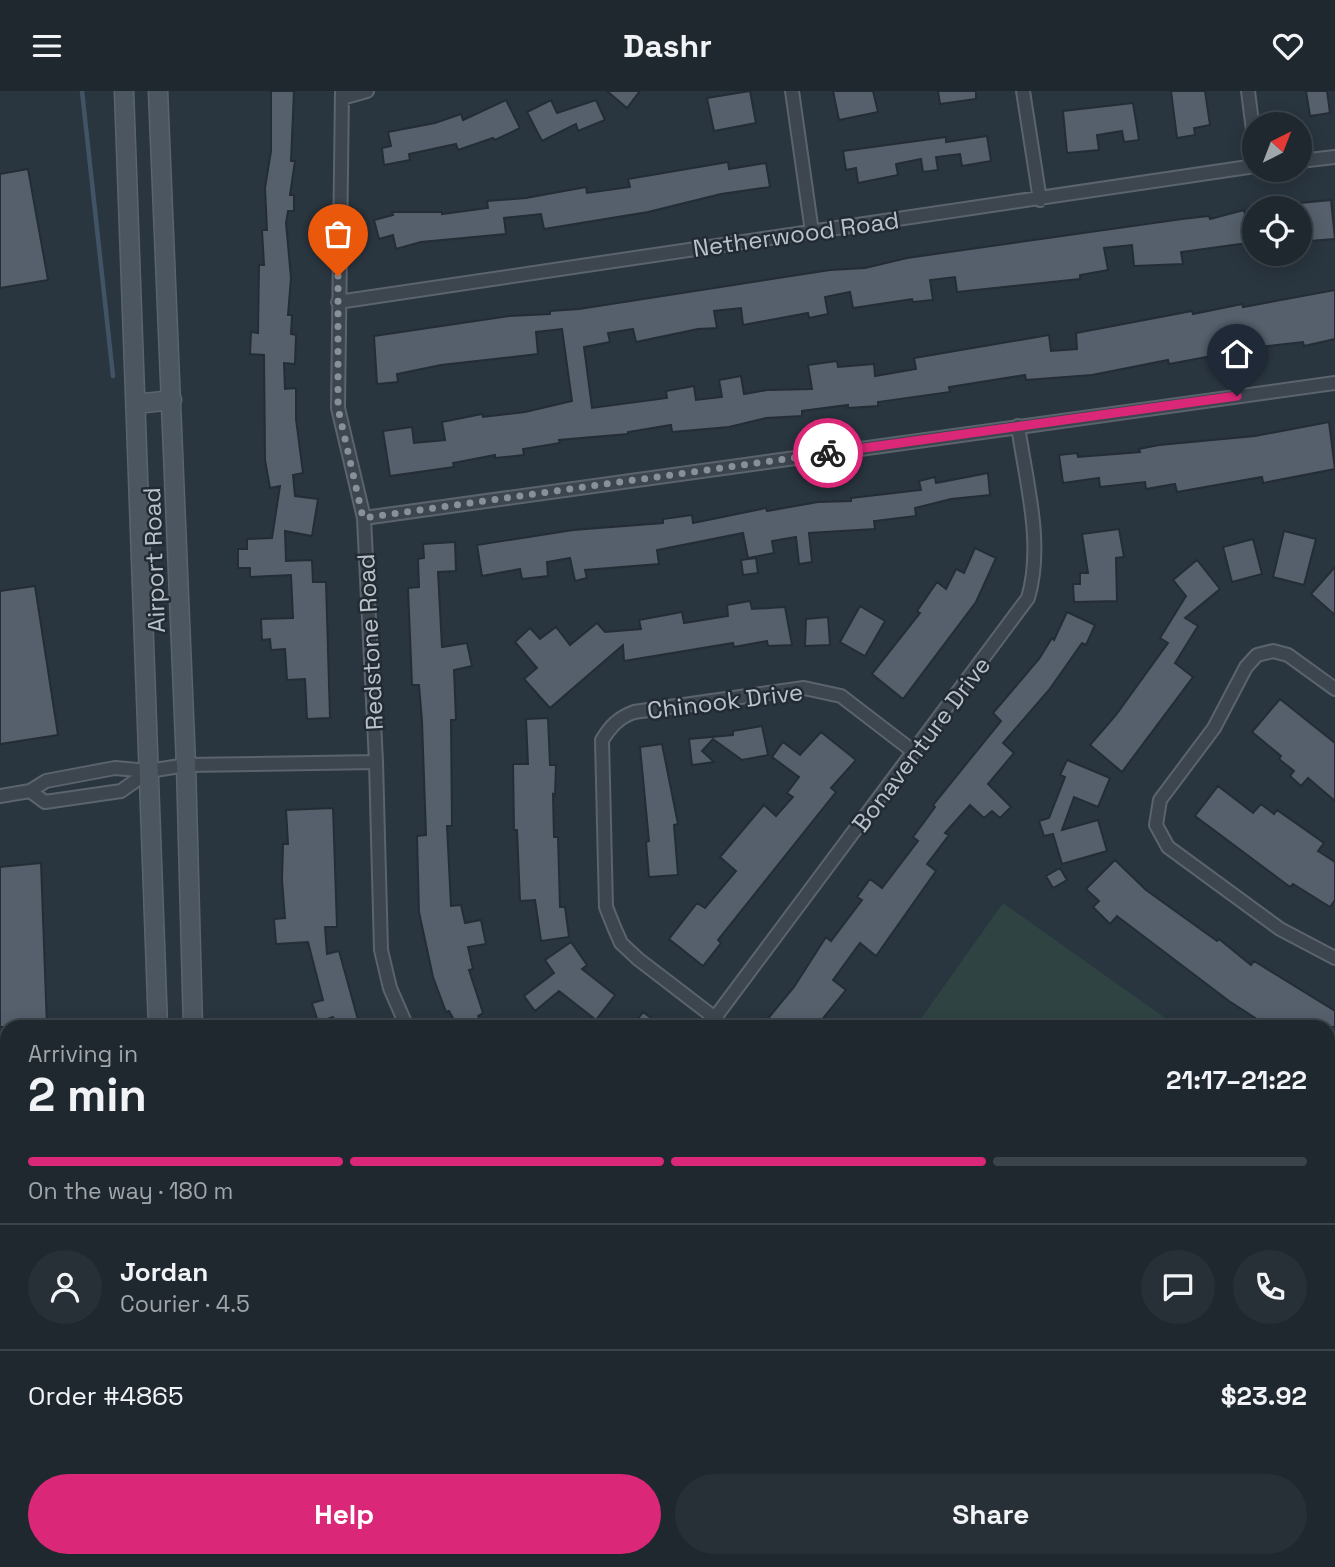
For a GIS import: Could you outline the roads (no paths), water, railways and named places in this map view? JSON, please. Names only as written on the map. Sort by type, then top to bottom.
[{"type":"main road","name":"Airport Road","points":[[124,91],[158,1020]]},
{"type":"main road","name":"Airport Road","points":[[158,91],[186,765],[193,1020]]},
{"type":"main road","points":[[136,404],[172,400]]},
{"type":"street","points":[[363,518],[338,408],[338,302],[342,94],[367,91]]},
{"type":"street","points":[[792,91],[812,232]]},
{"type":"street","points":[[1023,91],[1040,200]]},
{"type":"street","points":[[1248,91],[1251,112]]},
{"type":"street","points":[[1312,160],[1335,157]]},
{"type":"street","name":"Netherwood Road","points":[[338,302],[1242,168]]},
{"type":"street","name":"Redstone Road","points":[[404,1020],[390,988],[381,950],[376,762],[363,518],[1335,383]]},
{"type":"street","name":"Bonaventure Drive","points":[[713,1020],[1028,598],[1034,578],[1034,547],[1018,426]]},
{"type":"street","points":[[1335,689],[1289,655],[1273,651],[1257,655],[1246,667],[1214,729],[1160,800],[1156,816],[1158,832],[1168,847],[1280,929],[1335,958]]},
{"type":"street","name":"Chinook Drive","points":[[709,1020],[621,943],[606,907],[602,740],[608,730],[619,718],[634,712],[804,688],[841,696],[914,752]]},
{"type":"street","points":[[0,796],[30,791],[46,781],[115,768],[149,771],[186,765],[376,762]]},
{"type":"street","points":[[30,791],[45,802],[121,791],[149,771]]},
{"type":"waterway","points":[[82,91],[113,376]]}]
